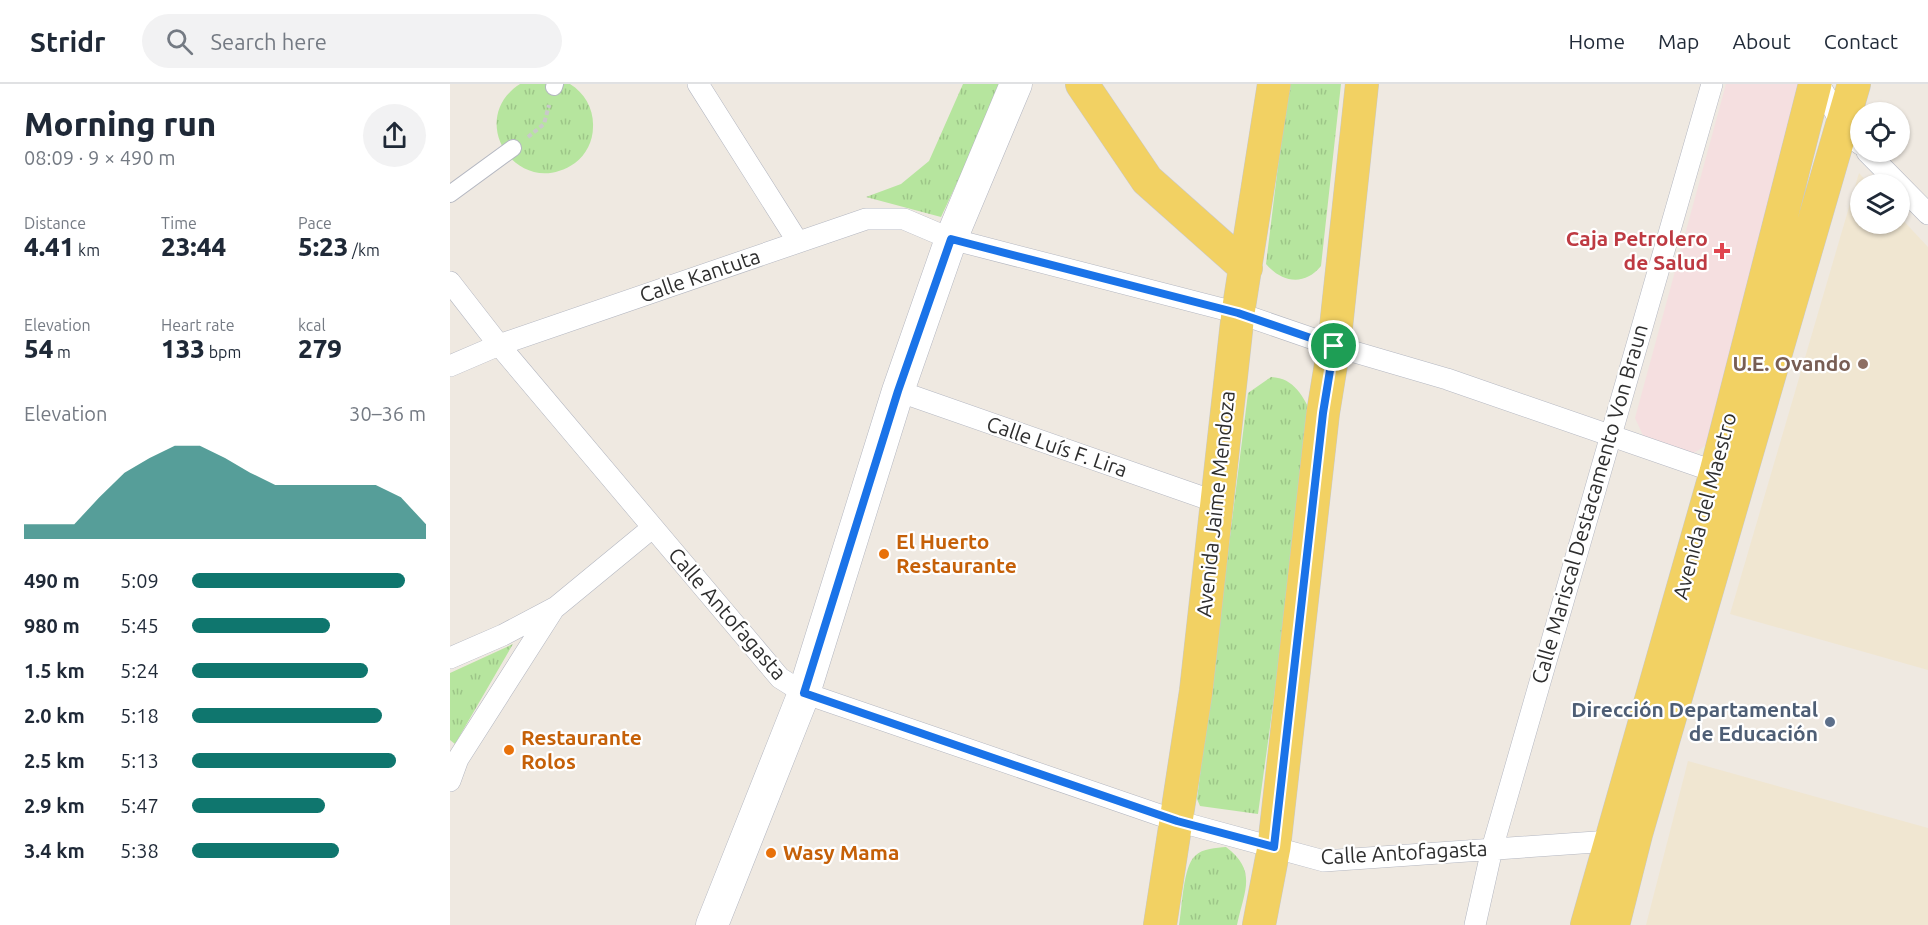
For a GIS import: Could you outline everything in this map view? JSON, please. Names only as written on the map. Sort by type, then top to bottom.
[{"type":"main road","points":[[712,925],[804,693],[898,391],[951,239],[1016,84]]},
{"type":"main road","points":[[1082,84],[1148,180],[1246,268]]},
{"type":"main road","name":"Avenida Jaime Mendoza","points":[[1160,925],[1196,692],[1238,313],[1274,84]]},
{"type":"main road","points":[[1259,925],[1274,847],[1323,413],[1334,346],[1362,84]]},
{"type":"main road","name":"Avenida del Maestro","points":[[1613,925],[1623,837],[1817,84]]},
{"type":"main road","name":"Avenida del Maestro","points":[[1853,102],[1854,84]]},
{"type":"main road","name":"Avenida del Maestro","points":[[1587,925],[1623,837],[1850,141]]},
{"type":"street","points":[[698,84],[798,242]]},
{"type":"street","name":"Calle Mariscal Destacamento Von Braun","points":[[1475,925],[1492,849],[1712,84]]},
{"type":"street","points":[[1817,84],[1850,132]]},
{"type":"street","points":[[450,194],[513,148]]},
{"type":"street","points":[[1877,162],[1928,214]]},
{"type":"street","name":"Calle Kantuta","points":[[450,366],[499,345],[866,219],[904,219],[951,239],[1238,313],[1334,346],[1447,379],[1609,437],[1716,472]]},
{"type":"street","name":"Calle Antofagasta","points":[[450,282],[499,345],[780,678],[804,693],[1177,821],[1324,861],[1623,837]]},
{"type":"street","name":"Calle Luís F. Lira","points":[[898,391],[1216,502]]},
{"type":"street","points":[[450,658],[502,635],[556,607],[652,528]]},
{"type":"street","points":[[450,782],[458,759],[556,607]]},
{"type":"path","points":[[513,148],[544,124],[554,86]]},
{"type":"shaded area","name":"Caja Petrolero de Salud","points":[[1726,84],[1806,84],[1714,441],[1690,455],[1646,442],[1635,418]]},
{"type":"shaded area","points":[[1850,204],[1850,234],[1910,234],[1910,228],[1928,247],[1928,670],[1730,614]]},
{"type":"shaded area","points":[[1688,761],[1928,828],[1928,925],[1646,925]]},
{"type":"green space","points":[[520,84],[570,84],[584,97],[592,114],[593,132],[586,152],[575,163],[554,172],[535,172],[518,165],[506,152],[498,135],[497,117],[504,99]]},
{"type":"green space","points":[[963,84],[1003,84],[941,217],[866,197],[901,184],[929,161]]},
{"type":"green space","points":[[1288,84],[1341,84],[1321,266],[1308,277],[1293,280],[1279,275],[1266,264]]},
{"type":"green space","points":[[1271,377],[1279,378],[1292,385],[1302,396],[1313,416],[1258,814],[1200,806],[1197,799],[1248,393]]},
{"type":"green space","points":[[513,644],[455,744],[450,740],[450,673]]},
{"type":"green space","points":[[1226,847],[1236,856],[1245,873],[1245,892],[1237,925],[1179,925],[1185,878],[1191,861],[1202,851]]},
{"type":"place","name":"Caja Petrolero de Salud","points":[[1722,251]]},
{"type":"place","name":"U.E. Ovando","points":[[1863,364]]},
{"type":"place","name":"El Huerto Restaurante","points":[[884,554]]},
{"type":"place","name":"Dirección Departamental de Educación","points":[[1830,722]]},
{"type":"place","name":"Restaurante Rolos","points":[[509,750]]},
{"type":"place","name":"Wasy Mama","points":[[771,853]]},
{"type":"route","points":[[951,239],[1238,313],[1334,346],[1323,413],[1274,847],[1177,821],[804,693],[898,391],[951,239]]}]
